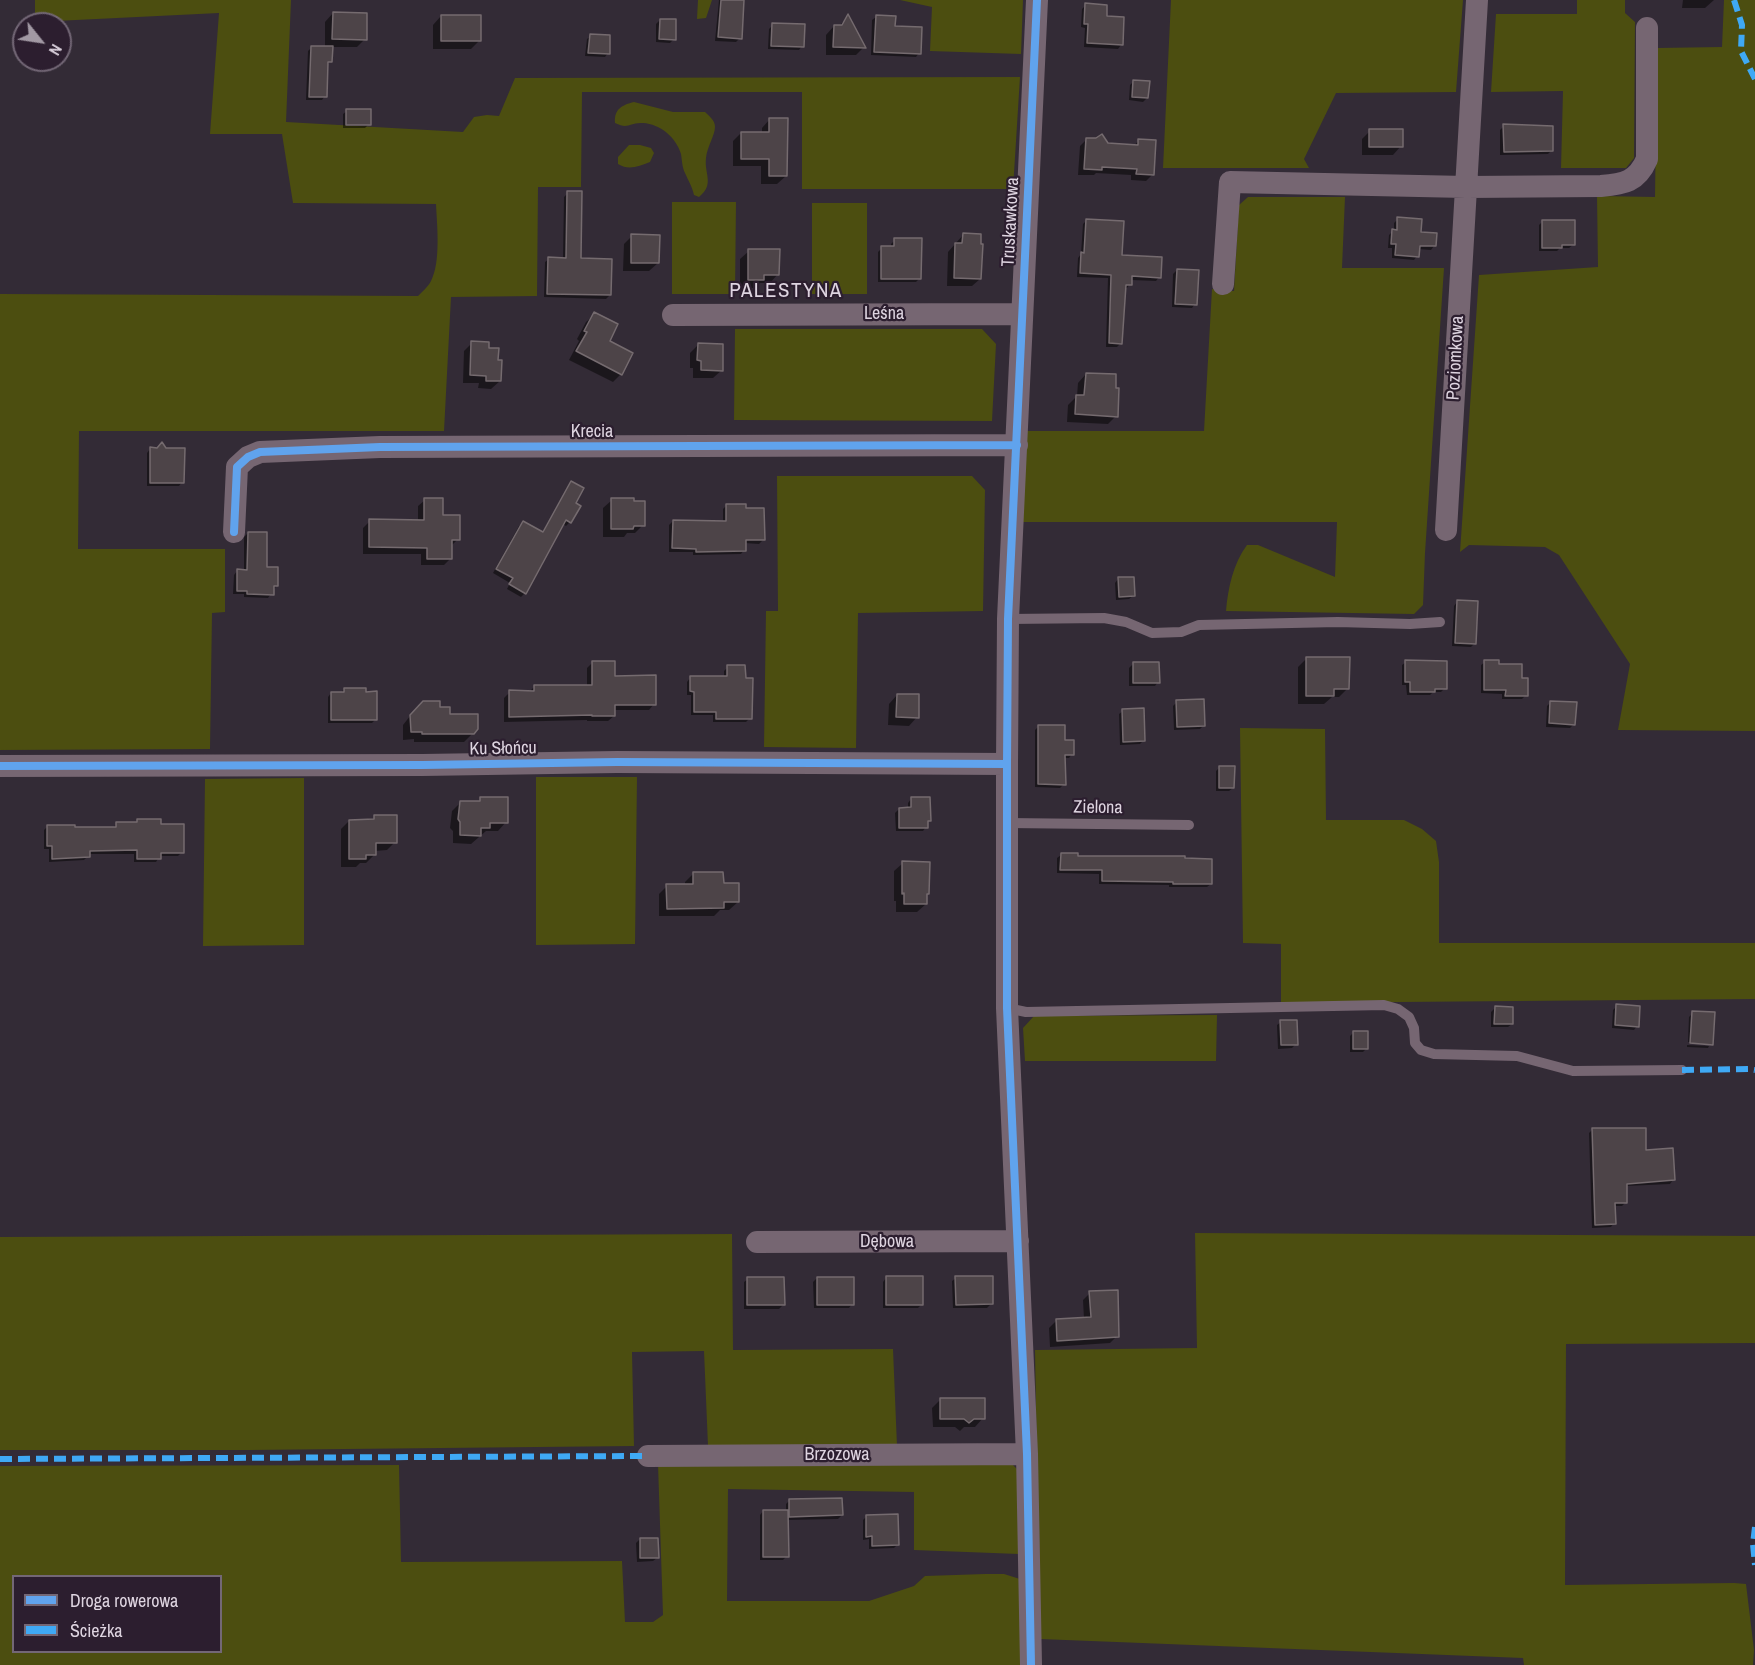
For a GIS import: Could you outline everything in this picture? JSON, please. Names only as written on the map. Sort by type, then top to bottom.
[{"type":"street","name":"Truskawkowa","points":[[1031,1665],[1027,1454],[1006,1008],[1008,619],[1037,0]]},
{"type":"street","name":"Poziomkowa","points":[[1446,530],[1477,0]]},
{"type":"street","points":[[1223,284],[1230,182],[1466,187],[1601,186],[1621,184],[1637,176],[1647,159],[1647,28]]},
{"type":"street","name":"Leśna","points":[[673,315],[1022,314]]},
{"type":"street","name":"Krecia","points":[[234,532],[237,468],[248,457],[260,452],[380,447],[1017,445]]},
{"type":"street","name":"Ku Słońcu","points":[[0,766],[617,762],[1007,764]]},
{"type":"street","name":"Dębowa","points":[[757,1242],[1018,1241]]},
{"type":"street","name":"Brzozowa","points":[[648,1456],[1027,1454]]},
{"type":"lane","points":[[1008,619],[1104,618],[1126,622],[1152,633],[1181,632],[1199,625],[1440,622]]},
{"type":"lane","name":"Zielona","points":[[1007,823],[1189,825]]},
{"type":"lane","points":[[1006,1008],[1026,1012],[1384,1005],[1409,1017],[1414,1028],[1414,1043],[1421,1050],[1434,1054],[1517,1056],[1573,1071],[1682,1070]]},
{"type":"shaded area","points":[[35,0],[291,0],[286,122],[463,132],[474,117],[499,116],[515,78],[1020,77],[1013,189],[802,189],[802,92],[582,92],[581,187],[538,187],[537,296],[451,297],[444,431],[79,431],[78,549],[225,549],[225,612],[212,613],[210,749],[0,750],[0,294],[418,296],[431,281],[437,254],[436,204],[293,203],[282,134],[210,134],[219,13],[72,20],[72,12],[35,12]]},
{"type":"shaded area","points":[[698,0],[712,0],[706,18],[697,19]]},
{"type":"shaded area","points":[[900,0],[1023,0],[1021,54],[930,51],[932,7]]},
{"type":"shaded area","points":[[1171,0],[1463,0],[1456,92],[1336,93],[1304,159],[1309,168],[1163,168]]},
{"type":"shaded area","points":[[1577,0],[1625,0],[1625,13],[1635,22],[1634,158],[1626,168],[1561,168],[1563,91],[1491,92],[1496,14],[1577,14]]},
{"type":"shaded area","points":[[1724,0],[1755,0],[1755,731],[1618,730],[1630,664],[1559,555],[1545,547],[1469,545],[1460,552],[1479,275],[1598,267],[1597,196],[1655,197],[1657,48],[1722,47]]},
{"type":"shaded area","points":[[634,102],[673,112],[705,112],[713,120],[715,130],[706,158],[708,183],[707,188],[699,197],[694,195],[684,171],[679,148],[666,132],[649,124],[638,123],[623,126],[615,123],[616,114],[620,108]]},
{"type":"shaded area","points":[[629,145],[651,148],[654,153],[650,162],[630,167],[618,164],[618,157]]},
{"type":"shaded area","points":[[1248,197],[1345,197],[1342,268],[1444,268],[1423,605],[1414,614],[1226,611],[1232,576],[1247,545],[1258,545],[1335,577],[1337,522],[1023,522],[1025,431],[1204,431],[1212,289],[1234,291],[1239,205]]},
{"type":"shaded area","points":[[672,202],[736,202],[735,294],[672,294]]},
{"type":"shaded area","points":[[812,203],[867,203],[867,294],[812,294]]},
{"type":"shaded area","points":[[735,329],[982,329],[996,344],[992,421],[734,420]]},
{"type":"shaded area","points":[[777,476],[972,476],[985,490],[983,611],[858,613],[856,748],[764,747],[766,611],[778,611]]},
{"type":"shaded area","points":[[1240,728],[1325,729],[1326,820],[1404,820],[1422,829],[1436,841],[1439,862],[1439,943],[1755,943],[1755,999],[1281,1003],[1281,944],[1243,943]]},
{"type":"shaded area","points":[[536,777],[637,777],[635,944],[536,945]]},
{"type":"shaded area","points":[[304,778],[304,945],[203,946],[205,779]]},
{"type":"shaded area","points":[[1217,1015],[1216,1061],[1025,1061],[1023,1028],[1034,1016]]},
{"type":"shaded area","points":[[1195,1233],[1755,1236],[1755,1343],[1566,1344],[1565,1585],[1746,1584],[1754,1650],[1753,1665],[1524,1665],[1523,1658],[1040,1639],[1035,1350],[1197,1348]]},
{"type":"shaded area","points":[[732,1234],[733,1350],[893,1349],[897,1446],[708,1446],[704,1351],[632,1352],[634,1446],[0,1450],[0,1237]]},
{"type":"shaded area","points":[[1009,1461],[1018,1470],[1019,1554],[914,1550],[914,1492],[728,1489],[727,1601],[869,1601],[914,1586],[925,1576],[1004,1574],[1020,1579],[1023,1665],[0,1665],[0,1466],[399,1465],[401,1562],[622,1561],[625,1622],[653,1622],[663,1615],[658,1464]]},
{"type":"building","points":[[721,0],[744,0],[742,39],[718,37]]},
{"type":"building","points":[[1085,3],[1107,5],[1107,16],[1124,17],[1123,45],[1087,43],[1088,24],[1084,24]]},
{"type":"building","points":[[333,12],[367,13],[367,40],[332,39]]},
{"type":"building","points":[[848,14],[866,48],[833,47],[834,25],[842,25]]},
{"type":"building","points":[[441,15],[481,15],[481,41],[441,41]]},
{"type":"building","points":[[876,15],[896,16],[895,26],[922,27],[921,54],[874,52]]},
{"type":"building","points":[[660,19],[676,19],[676,40],[659,39]]},
{"type":"building","points":[[772,23],[805,24],[804,47],[771,46]]},
{"type":"building","points":[[590,34],[610,35],[610,54],[588,53]]},
{"type":"building","points":[[311,46],[333,46],[332,62],[328,62],[327,97],[309,97]]},
{"type":"building","points":[[1133,80],[1150,81],[1148,98],[1132,97]]},
{"type":"building","points":[[346,109],[371,109],[371,125],[346,125]]},
{"type":"building","points":[[769,118],[788,118],[787,176],[769,176],[769,159],[741,159],[741,132],[769,132]]},
{"type":"building","points":[[1503,124],[1553,126],[1553,151],[1504,152]]},
{"type":"building","points":[[1369,129],[1403,129],[1403,147],[1369,147]]},
{"type":"building","points":[[1102,134],[1108,143],[1138,145],[1138,139],[1156,140],[1154,175],[1136,174],[1137,169],[1102,167],[1102,170],[1084,169],[1086,138],[1096,138]]},
{"type":"building","points":[[567,191],[582,191],[581,258],[612,259],[611,295],[547,294],[548,257],[566,258]]},
{"type":"building","points":[[1397,217],[1422,219],[1421,232],[1437,233],[1436,246],[1420,246],[1419,257],[1395,255],[1396,244],[1391,244],[1392,229],[1397,230]]},
{"type":"building","points":[[1086,219],[1124,221],[1122,255],[1162,257],[1161,278],[1132,276],[1132,285],[1126,285],[1122,344],[1109,343],[1111,275],[1080,273]]},
{"type":"building","points":[[1542,220],[1575,220],[1575,245],[1562,245],[1562,248],[1542,248]]},
{"type":"building","points":[[963,233],[981,234],[981,244],[983,244],[981,279],[954,278],[955,243],[962,243]]},
{"type":"building","points":[[631,234],[660,235],[659,263],[631,263]]},
{"type":"building","points":[[894,238],[922,238],[921,279],[881,279],[881,246],[894,246]]},
{"type":"building","points":[[748,249],[780,249],[779,275],[764,275],[764,280],[748,280]]},
{"type":"building","points":[[1177,269],[1199,270],[1197,305],[1175,304]]},
{"type":"building","points":[[594,312],[618,324],[610,341],[633,353],[622,375],[576,351],[587,332],[584,331]]},
{"type":"building","points":[[471,341],[489,342],[489,348],[499,348],[498,360],[502,360],[501,381],[486,381],[486,376],[470,375]]},
{"type":"building","points":[[698,343],[723,344],[723,371],[701,370],[701,361],[697,360]]},
{"type":"building","points":[[1086,373],[1116,374],[1116,388],[1119,388],[1118,417],[1075,414],[1076,395],[1084,395]]},
{"type":"building","points":[[162,442],[166,448],[185,448],[184,483],[150,483],[150,447],[157,448]]},
{"type":"building","points":[[571,481],[584,488],[576,503],[581,506],[571,523],[566,520],[526,594],[509,584],[513,578],[496,569],[523,521],[543,532]]},
{"type":"building","points":[[424,498],[443,498],[443,515],[460,515],[460,540],[452,540],[452,559],[427,559],[427,548],[369,547],[369,519],[424,520]]},
{"type":"building","points":[[611,498],[634,498],[634,501],[645,501],[645,526],[634,526],[633,529],[611,529]]},
{"type":"building","points":[[726,504],[746,504],[746,508],[764,508],[765,540],[746,540],[746,551],[696,552],[696,549],[672,548],[673,520],[726,521]]},
{"type":"building","points":[[248,532],[267,532],[267,567],[278,567],[278,586],[274,586],[274,595],[247,594],[247,591],[237,591],[237,569],[247,570]]},
{"type":"building","points":[[1118,577],[1134,577],[1135,596],[1119,597]]},
{"type":"building","points":[[1457,600],[1478,601],[1476,644],[1455,643]]},
{"type":"building","points":[[1306,657],[1350,657],[1349,689],[1334,689],[1334,696],[1306,696]]},
{"type":"building","points":[[1405,660],[1447,661],[1447,689],[1435,689],[1435,692],[1410,692],[1410,682],[1405,682]]},
{"type":"building","points":[[1484,660],[1499,660],[1499,664],[1522,664],[1522,678],[1528,678],[1528,696],[1505,696],[1506,690],[1484,690]]},
{"type":"building","points":[[592,661],[615,661],[615,676],[656,675],[656,705],[615,705],[615,716],[509,717],[509,690],[534,691],[534,685],[592,685]]},
{"type":"building","points":[[1133,662],[1159,662],[1160,683],[1133,683]]},
{"type":"building","points":[[727,665],[745,665],[746,678],[753,678],[752,719],[716,719],[716,712],[694,712],[694,692],[690,691],[690,676],[727,676]]},
{"type":"building","points":[[344,688],[366,688],[366,692],[377,691],[377,720],[331,720],[331,692],[344,692]]},
{"type":"building","points":[[897,694],[919,694],[919,718],[896,717]]},
{"type":"building","points":[[1204,699],[1205,726],[1177,727],[1176,700]]},
{"type":"building","points":[[423,701],[440,701],[440,707],[450,707],[450,714],[478,714],[478,729],[474,734],[411,732],[410,715]]},
{"type":"building","points":[[1550,701],[1577,702],[1575,725],[1549,723]]},
{"type":"building","points":[[1144,708],[1145,741],[1123,742],[1122,709]]},
{"type":"building","points":[[1038,725],[1065,725],[1065,740],[1074,740],[1074,755],[1065,755],[1066,785],[1038,784]]},
{"type":"building","points":[[1219,766],[1235,766],[1234,788],[1219,788]]},
{"type":"building","points":[[480,797],[508,797],[508,823],[490,823],[490,828],[481,828],[481,836],[460,835],[458,819],[460,801],[480,801]]},
{"type":"building","points":[[911,797],[930,797],[931,821],[928,821],[928,828],[899,828],[899,808],[911,807]]},
{"type":"building","points":[[374,815],[397,815],[397,843],[376,843],[376,855],[366,855],[366,859],[349,859],[349,820],[374,819]]},
{"type":"building","points":[[137,819],[161,819],[161,824],[184,824],[184,853],[161,853],[161,859],[137,859],[137,850],[90,851],[90,857],[52,859],[52,846],[47,846],[47,825],[116,827],[116,822],[137,822]]},
{"type":"building","points":[[1061,853],[1078,853],[1078,856],[1185,856],[1185,858],[1212,859],[1212,884],[1102,881],[1102,870],[1060,870]]},
{"type":"building","points":[[902,861],[930,862],[927,904],[904,904]]},
{"type":"building","points":[[693,872],[723,872],[724,883],[739,883],[739,902],[724,902],[724,908],[667,909],[666,884],[693,884]]},
{"type":"building","points":[[1616,1004],[1640,1006],[1639,1027],[1615,1025]]},
{"type":"building","points":[[1495,1006],[1513,1007],[1513,1024],[1494,1024]]},
{"type":"building","points":[[1692,1011],[1715,1012],[1713,1045],[1690,1043]]},
{"type":"building","points":[[1280,1020],[1297,1020],[1298,1045],[1281,1045]]},
{"type":"building","points":[[1353,1031],[1368,1031],[1368,1049],[1353,1049]]},
{"type":"building","points":[[1592,1128],[1646,1128],[1646,1150],[1673,1148],[1675,1180],[1627,1184],[1627,1203],[1615,1203],[1616,1224],[1595,1225]]},
{"type":"building","points":[[886,1276],[923,1276],[923,1305],[886,1305]]},
{"type":"building","points":[[955,1276],[993,1276],[993,1304],[956,1305]]},
{"type":"building","points":[[747,1277],[784,1277],[785,1305],[747,1305]]},
{"type":"building","points":[[817,1277],[854,1277],[854,1305],[817,1305]]},
{"type":"building","points":[[1118,1290],[1119,1337],[1057,1341],[1056,1319],[1091,1317],[1089,1291]]},
{"type":"building","points":[[940,1398],[985,1398],[985,1419],[974,1419],[969,1423],[964,1419],[940,1419]]},
{"type":"building","points":[[842,1498],[843,1515],[789,1517],[789,1499]]},
{"type":"building","points":[[763,1510],[788,1510],[789,1557],[763,1557]]},
{"type":"building","points":[[898,1514],[899,1545],[872,1546],[872,1536],[866,1537],[866,1515]]},
{"type":"building","points":[[640,1538],[658,1538],[659,1558],[640,1558]]},
{"type":"marked path","points":[[1734,0],[1742,25],[1741,51],[1755,79]]},
{"type":"marked path","points":[[1682,1070],[1755,1070]]},
{"type":"marked path","points":[[0,1459],[648,1456]]},
{"type":"marked path","points":[[1755,1527],[1753,1544],[1755,1565]]},
{"type":"cycle path","points":[[1031,1665],[1027,1454],[1007,1008],[1007,764],[1008,619],[1037,0]]},
{"type":"cycle path","points":[[234,532],[237,467],[248,457],[260,452],[380,447],[1017,445]]},
{"type":"cycle path","points":[[0,766],[617,762],[1007,764]]},
{"type":"district","name":"PALESTYNA","points":[[786,291]]}]
